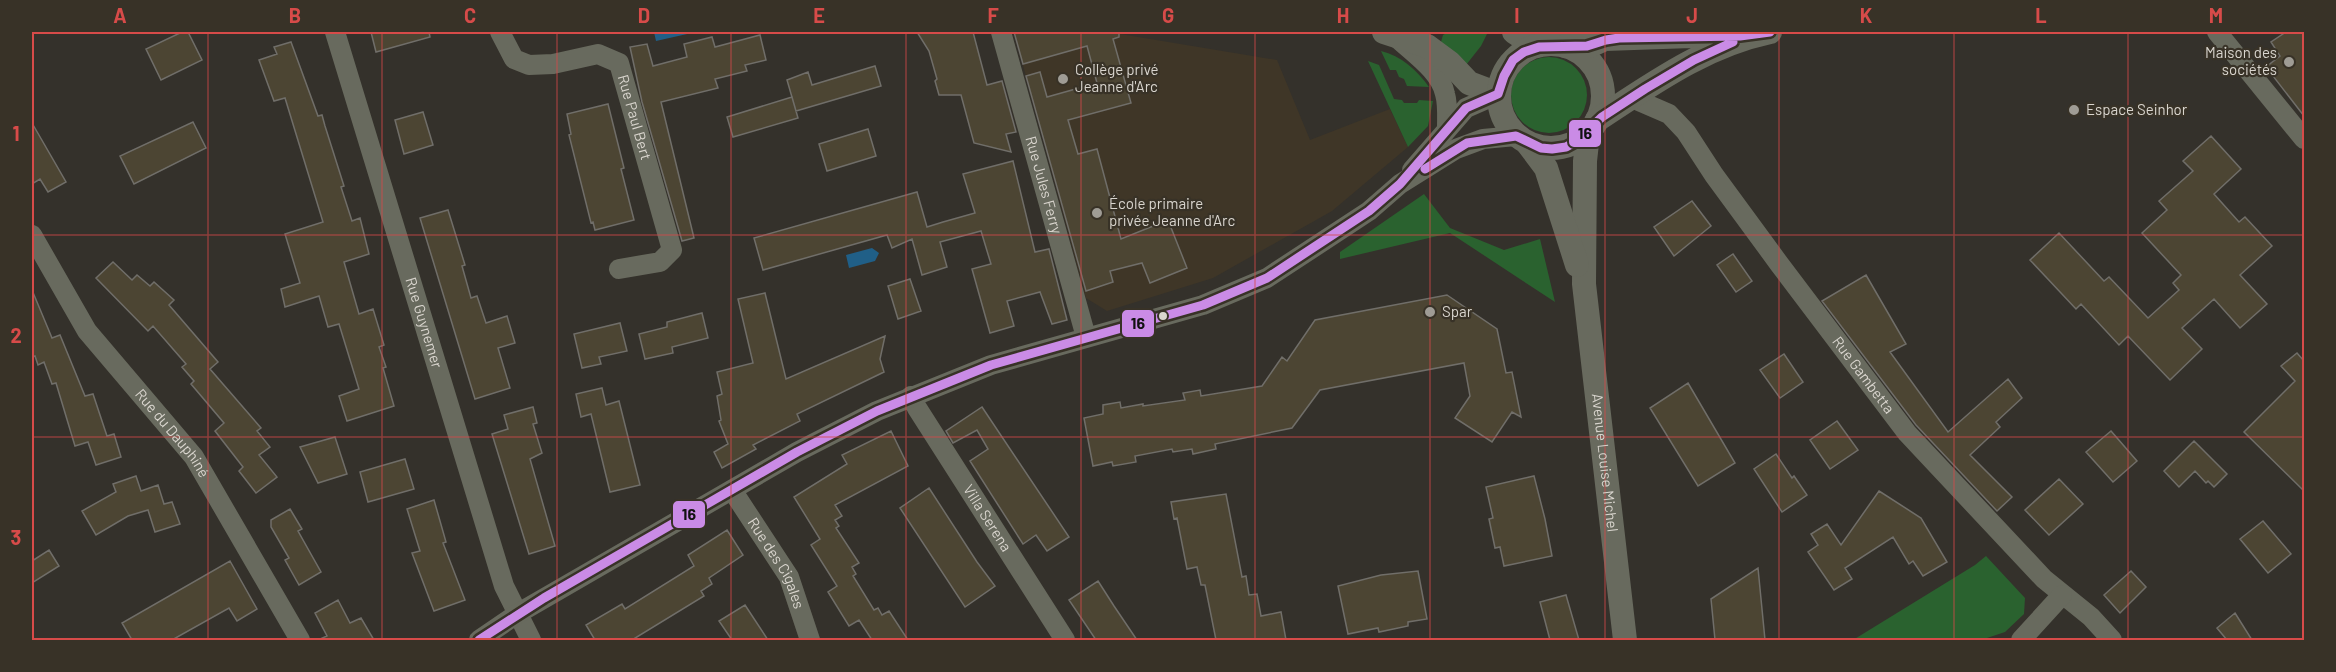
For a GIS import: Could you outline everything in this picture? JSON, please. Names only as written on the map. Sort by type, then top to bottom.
[{"type":"street","name":"Rue Guynemer","points":[[335,32],[504,586],[531,640]]},
{"type":"street","name":"Rue Paul Bert","points":[[500,32],[514,59],[529,65],[553,64],[598,54],[619,63],[672,250],[660,262],[619,269]]},
{"type":"street","name":"Rue Jules Ferry","points":[[1001,32],[1086,337]]},
{"type":"street","points":[[1514,32],[1535,46]]},
{"type":"street","points":[[1400,184],[1467,143],[1522,140],[1542,148],[1558,148],[1574,143],[1632,98],[1699,56],[1745,37],[1770,32]]},
{"type":"street","points":[[2217,32],[2304,139]]},
{"type":"street","points":[[1389,33],[1427,46],[1450,63],[1469,83],[1498,94]]},
{"type":"street","points":[[1389,33],[1429,68],[1441,83],[1445,94],[1447,128]]},
{"type":"street","points":[[1522,140],[1502,116],[1498,94],[1501,78],[1509,64],[1521,53],[1535,46],[1590,45],[1605,39],[1745,37]]},
{"type":"street","points":[[1566,46],[1580,53],[1591,63],[1599,76],[1603,91],[1602,106],[1592,127]]},
{"type":"street","points":[[479,640],[517,614],[841,428],[911,396],[991,365],[1203,305],[1267,278],[1369,211],[1400,184],[1466,108],[1498,94]]},
{"type":"street","name":"Rue Gambetta","points":[[1632,98],[1669,114],[1686,132],[1714,175],[1907,433],[2044,579],[2091,616],[2112,640]]},
{"type":"street","name":"Avenue Louise Michel","points":[[1592,127],[1585,161],[1584,284],[1625,640]]},
{"type":"street","name":"Avenue Louise Michel","points":[[1522,140],[1546,168],[1584,284]]},
{"type":"street","name":"Rue du Dauphiné","points":[[32,235],[87,331],[194,457],[300,640]]},
{"type":"street","name":"Villa Serena","points":[[911,396],[916,408],[1065,640]]},
{"type":"street","name":"Rue des Cigales","points":[[732,490],[789,578],[810,640]]},
{"type":"street","points":[[2021,640],[2062,595]]},
{"type":"shaded area","points":[[1014,32],[1108,32],[1277,60],[1310,140],[1390,109],[1408,147],[1332,211],[1213,278],[1107,311],[1086,298]]},
{"type":"green space","points":[[1448,32],[1487,34],[1466,65],[1441,42],[1443,35]]},
{"type":"green space","points":[[1381,51],[1408,64],[1429,87],[1407,86],[1396,70],[1390,70]]},
{"type":"green space","points":[[1549,57],[1564,60],[1576,68],[1584,80],[1587,95],[1584,110],[1576,122],[1564,130],[1549,133],[1534,130],[1522,122],[1514,110],[1511,95],[1514,80],[1522,68],[1534,60]]},
{"type":"green space","points":[[1368,61],[1379,65],[1394,99],[1402,100],[1404,103],[1417,103],[1419,100],[1433,101],[1428,126],[1408,147]]},
{"type":"green space","points":[[1424,194],[1450,228],[1504,250],[1540,239],[1555,302],[1450,233],[1340,259],[1340,252]]},
{"type":"green space","points":[[1986,556],[2025,598],[2024,614],[2005,632],[1981,640],[1853,640],[1975,565]]},
{"type":"water","points":[[654,32],[696,32],[656,41]]},
{"type":"water","points":[[872,248],[879,253],[875,261],[849,268],[846,255]]},
{"type":"building","points":[[182,32],[188,32],[202,60],[161,80],[146,49]]},
{"type":"building","points":[[371,32],[429,32],[430,37],[376,52]]},
{"type":"building","points":[[917,32],[973,32],[987,85],[1002,81],[1016,132],[1006,134],[1011,152],[974,143],[961,95],[939,95],[929,51]]},
{"type":"building","points":[[1014,32],[1119,32],[1119,37],[1113,39],[1131,103],[1068,120],[1078,154],[1097,149],[1121,239],[1168,220],[1187,268],[1150,283],[1142,263],[1110,271],[1113,282],[1086,291],[1026,76],[1040,72],[1047,97],[1097,83],[1087,46],[1023,64]]},
{"type":"building","name":"Maison des sociétés","points":[[2286,32],[2304,32],[2304,116],[2266,67],[2280,56],[2271,42]]},
{"type":"building","points":[[760,35],[766,60],[745,65],[747,71],[715,79],[718,88],[661,102],[694,238],[682,241],[642,102],[630,47],[647,44],[653,66],[687,57],[684,44],[712,37],[715,47]]},
{"type":"building","points":[[291,42],[318,116],[322,115],[344,186],[341,187],[352,221],[360,218],[369,254],[344,262],[359,314],[373,309],[384,345],[379,347],[386,367],[383,368],[394,406],[347,421],[339,396],[359,389],[339,324],[328,327],[319,296],[285,307],[281,289],[300,283],[285,234],[323,222],[285,98],[274,101],[259,60],[277,54],[274,47]]},
{"type":"building","points":[[875,66],[881,86],[796,111],[787,80],[808,72],[812,85]]},
{"type":"building","points":[[792,97],[798,118],[733,137],[727,117]]},
{"type":"building","points":[[608,104],[634,220],[595,230],[593,222],[591,223],[569,135],[571,134],[567,114]]},
{"type":"building","points":[[423,112],[433,145],[404,154],[395,120]]},
{"type":"building","points":[[193,122],[206,148],[134,184],[120,156]]},
{"type":"building","points":[[32,123],[66,182],[48,192],[40,179],[32,184]]},
{"type":"building","points":[[868,129],[876,156],[827,171],[819,144]]},
{"type":"building","points":[[2211,136],[2241,169],[2214,194],[2239,222],[2245,217],[2272,246],[2240,275],[2267,304],[2240,328],[2214,299],[2182,328],[2202,349],[2170,380],[2128,336],[2119,345],[2081,304],[2076,309],[2030,260],[2059,233],[2104,281],[2109,277],[2148,318],[2179,290],[2173,283],[2181,275],[2142,233],[2167,210],[2159,201],[2193,171],[2183,161]]},
{"type":"building","points":[[1013,161],[1035,252],[1049,249],[1067,320],[1052,324],[1040,292],[1007,301],[1014,326],[990,333],[972,269],[991,264],[981,231],[940,242],[947,267],[922,275],[912,239],[892,248],[887,235],[763,270],[754,238],[917,192],[927,227],[975,213],[963,174]]},
{"type":"building","points":[[1692,201],[1711,226],[1674,256],[1654,227]]},
{"type":"building","points":[[448,210],[465,265],[462,266],[471,298],[477,296],[486,323],[507,316],[515,343],[498,348],[510,388],[475,399],[420,218]]},
{"type":"building","points":[[1733,254],[1752,281],[1736,292],[1717,265]]},
{"type":"building","points":[[113,262],[132,280],[137,275],[150,286],[154,282],[174,300],[169,305],[218,362],[210,369],[261,428],[257,431],[270,447],[259,455],[277,477],[256,493],[239,471],[243,467],[215,431],[224,423],[191,384],[194,381],[182,367],[186,364],[153,326],[148,331],[96,278]]},
{"type":"building","points":[[1866,275],[1906,344],[1890,352],[1948,432],[2008,379],[2022,398],[1996,422],[2000,427],[1970,455],[2012,497],[1997,511],[1916,425],[1822,301]]},
{"type":"building","points":[[910,279],[921,311],[898,319],[888,286]]},
{"type":"building","points":[[32,290],[52,338],[60,335],[85,396],[93,394],[107,436],[114,434],[121,457],[96,465],[88,442],[75,446],[56,383],[52,384],[44,362],[38,365],[35,356],[32,357]]},
{"type":"building","points":[[765,293],[786,379],[885,336],[880,359],[884,372],[797,414],[800,421],[753,445],[756,449],[722,468],[714,452],[728,444],[719,421],[721,420],[717,396],[722,394],[717,372],[753,363],[738,299]]},
{"type":"building","points":[[1447,295],[1497,329],[1506,373],[1512,372],[1521,417],[1512,412],[1492,442],[1455,418],[1470,396],[1464,363],[1320,390],[1292,428],[1215,444],[1216,449],[1193,454],[1192,449],[1173,452],[1172,449],[1135,456],[1136,462],[1113,466],[1112,462],[1093,466],[1084,418],[1103,414],[1103,405],[1120,402],[1121,408],[1143,404],[1143,406],[1185,400],[1183,393],[1200,390],[1201,396],[1262,386],[1282,357],[1287,361],[1315,320]]},
{"type":"building","points":[[702,313],[708,338],[672,347],[673,353],[645,359],[639,334],[667,327],[667,322]]},
{"type":"building","points":[[620,323],[627,351],[599,357],[601,364],[582,368],[574,334]]},
{"type":"building","points":[[2297,353],[2304,361],[2304,491],[2244,432],[2295,381],[2281,366]]},
{"type":"building","points":[[1784,354],[1803,382],[1780,398],[1760,370]]},
{"type":"building","points":[[1688,383],[1735,463],[1698,486],[1650,408]]},
{"type":"building","points":[[602,388],[606,405],[619,401],[640,485],[610,492],[591,414],[581,417],[576,394]]},
{"type":"building","points":[[533,407],[537,423],[533,424],[542,453],[530,459],[555,546],[529,554],[492,434],[508,429],[504,415]]},
{"type":"building","points":[[982,407],[1069,537],[1047,551],[1036,535],[1023,544],[970,461],[988,449],[977,430],[953,443],[946,431]]},
{"type":"building","points":[[1837,421],[1858,450],[1830,469],[1810,440]]},
{"type":"building","points":[[891,431],[908,466],[835,505],[842,516],[835,520],[839,526],[836,528],[859,563],[852,567],[856,574],[853,576],[874,610],[878,608],[882,615],[889,611],[908,640],[872,640],[859,620],[849,626],[828,592],[837,586],[811,545],[820,539],[794,497],[847,464],[842,455]]},
{"type":"building","points":[[2111,431],[2137,461],[2113,482],[2086,452]]},
{"type":"building","points":[[335,437],[347,474],[318,483],[300,447]]},
{"type":"building","points":[[2194,441],[2227,474],[2214,487],[2208,481],[2206,483],[2195,471],[2179,487],[2164,471]]},
{"type":"building","points":[[1776,454],[1807,495],[1782,512],[1754,469]]},
{"type":"building","points":[[405,459],[414,489],[368,502],[360,472]]},
{"type":"building","points":[[136,476],[141,491],[158,485],[164,504],[172,502],[180,524],[155,532],[148,510],[128,516],[96,535],[82,511],[116,492],[113,484]]},
{"type":"building","points":[[1534,476],[1552,556],[1504,566],[1500,547],[1495,548],[1489,519],[1493,518],[1486,487]]},
{"type":"building","points":[[2059,479],[2083,504],[2049,535],[2025,510]]},
{"type":"building","points":[[929,488],[995,586],[965,607],[900,508]]},
{"type":"building","points":[[1879,491],[1921,518],[1947,562],[1923,576],[1913,561],[1909,564],[1893,537],[1845,568],[1852,579],[1834,590],[1808,552],[1818,545],[1811,534],[1827,524],[1841,545]]},
{"type":"building","points":[[1226,494],[1242,577],[1246,576],[1249,595],[1257,594],[1261,616],[1281,612],[1286,640],[1216,640],[1205,585],[1201,585],[1197,567],[1187,569],[1177,518],[1174,519],[1171,502]]},
{"type":"building","points":[[434,500],[446,542],[443,543],[465,600],[434,611],[412,553],[420,551],[407,509]]},
{"type":"building","points":[[290,509],[302,529],[298,531],[321,572],[299,585],[285,560],[289,558],[271,527],[271,520]]},
{"type":"building","points":[[2263,521],[2291,554],[2268,573],[2240,539]]},
{"type":"building","points":[[727,530],[743,555],[709,578],[712,584],[701,591],[704,596],[632,640],[595,640],[586,625],[622,604],[625,609],[694,566],[688,555]]},
{"type":"building","points":[[49,550],[59,566],[32,583],[32,561]]},
{"type":"building","points":[[230,561],[257,609],[237,621],[229,608],[172,640],[132,640],[122,623]]},
{"type":"building","points":[[1758,568],[1765,640],[1715,640],[1711,599]]},
{"type":"building","points":[[1418,571],[1427,619],[1408,622],[1408,626],[1379,632],[1378,628],[1348,634],[1338,586],[1381,575]]},
{"type":"building","points":[[2131,571],[2146,587],[2120,613],[2104,595]]},
{"type":"building","points":[[1098,581],[1137,640],[1096,640],[1069,600]]},
{"type":"building","points":[[1566,595],[1579,640],[1550,640],[1540,602]]},
{"type":"building","points":[[338,600],[350,623],[361,618],[374,640],[318,640],[327,636],[315,613]]},
{"type":"building","points":[[745,605],[768,640],[732,640],[719,621]]},
{"type":"building","points":[[2235,613],[2252,640],[2227,640],[2217,628]]},
{"type":"transit line","name":"16","points":[[479,640],[544,598],[797,452],[877,411],[991,365],[1203,305],[1267,278],[1369,211],[1400,184],[1466,108],[1498,94],[1513,60],[1524,52],[1539,47],[1587,46],[1619,38],[1740,36],[1770,32]]},
{"type":"transit line","name":"16","points":[[1425,169],[1467,143],[1516,136],[1541,148],[1566,147],[1577,141],[1602,117],[1645,89],[1694,60],[1733,42]]},
{"type":"place","name":"Maison des sociétés","points":[[2289,62]]},
{"type":"place","name":"Collège privé Jeanne d'Arc","points":[[1063,79]]},
{"type":"place","name":"Espace Seinhor","points":[[2074,110]]},
{"type":"place","name":"École primaire privée Jeanne d'Arc","points":[[1097,213]]},
{"type":"place","name":"Spar","points":[[1430,312]]}]
